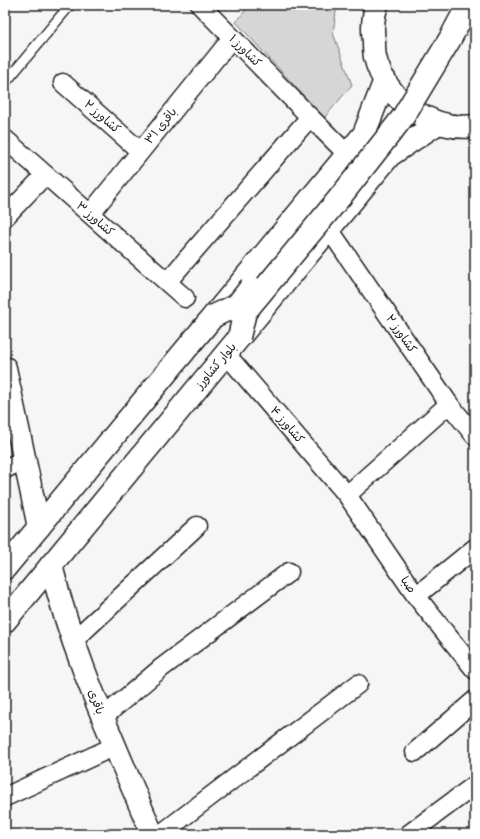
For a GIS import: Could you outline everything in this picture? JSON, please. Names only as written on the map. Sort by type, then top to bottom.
[{"type":"main road","points":[[377,5],[373,33],[376,58],[385,80],[399,99],[417,114],[438,123],[465,127],[475,126]]},
{"type":"main road","points":[[214,316],[237,305],[371,142],[389,114],[451,5]]},
{"type":"main road","points":[[239,337],[245,312],[341,196],[403,117],[450,39],[468,5]]},
{"type":"main road","points":[[5,568],[364,134],[385,80]]},
{"type":"main road","name":"بلوار کشاورز","points":[[5,621],[390,155],[438,123]]},
{"type":"main road","points":[[5,368],[39,527]]},
{"type":"main road","name":"باقری","points":[[51,565],[59,600],[102,718],[152,834]]},
{"type":"street","name":"کشاورز ۱","points":[[200,5],[348,154]]},
{"type":"street","name":"باقری ۳۱","points":[[90,214],[232,38]]},
{"type":"street","name":"کشاورز ۲","points":[[63,83],[140,151]]},
{"type":"street","points":[[167,282],[310,117]]},
{"type":"street","name":"کشاورز ۳","points":[[5,139],[185,298]]},
{"type":"street","points":[[5,217],[45,175]]},
{"type":"street","name":"کشاورز ۲","points":[[329,229],[449,404],[475,436]]},
{"type":"street","name":"کشاورز ۴","points":[[226,354],[347,495]]},
{"type":"street","points":[[347,495],[449,404]]},
{"type":"street","points":[[5,469],[24,459]]},
{"type":"street","name":"صبا","points":[[347,495],[416,596],[475,670]]},
{"type":"street","points":[[74,640],[197,526]]},
{"type":"street","points":[[416,596],[475,548]]},
{"type":"street","points":[[102,718],[160,669],[289,572]]},
{"type":"street","points":[[161,834],[358,684]]},
{"type":"street","points":[[415,752],[475,700]]},
{"type":"street","points":[[5,797],[115,746]]},
{"type":"street","points":[[409,834],[475,784]]},
{"type":"lane","points":[[5,83],[70,5]]},
{"type":"shaded area","points":[[250,5],[337,5],[333,33],[352,85],[324,118],[236,22]]}]
